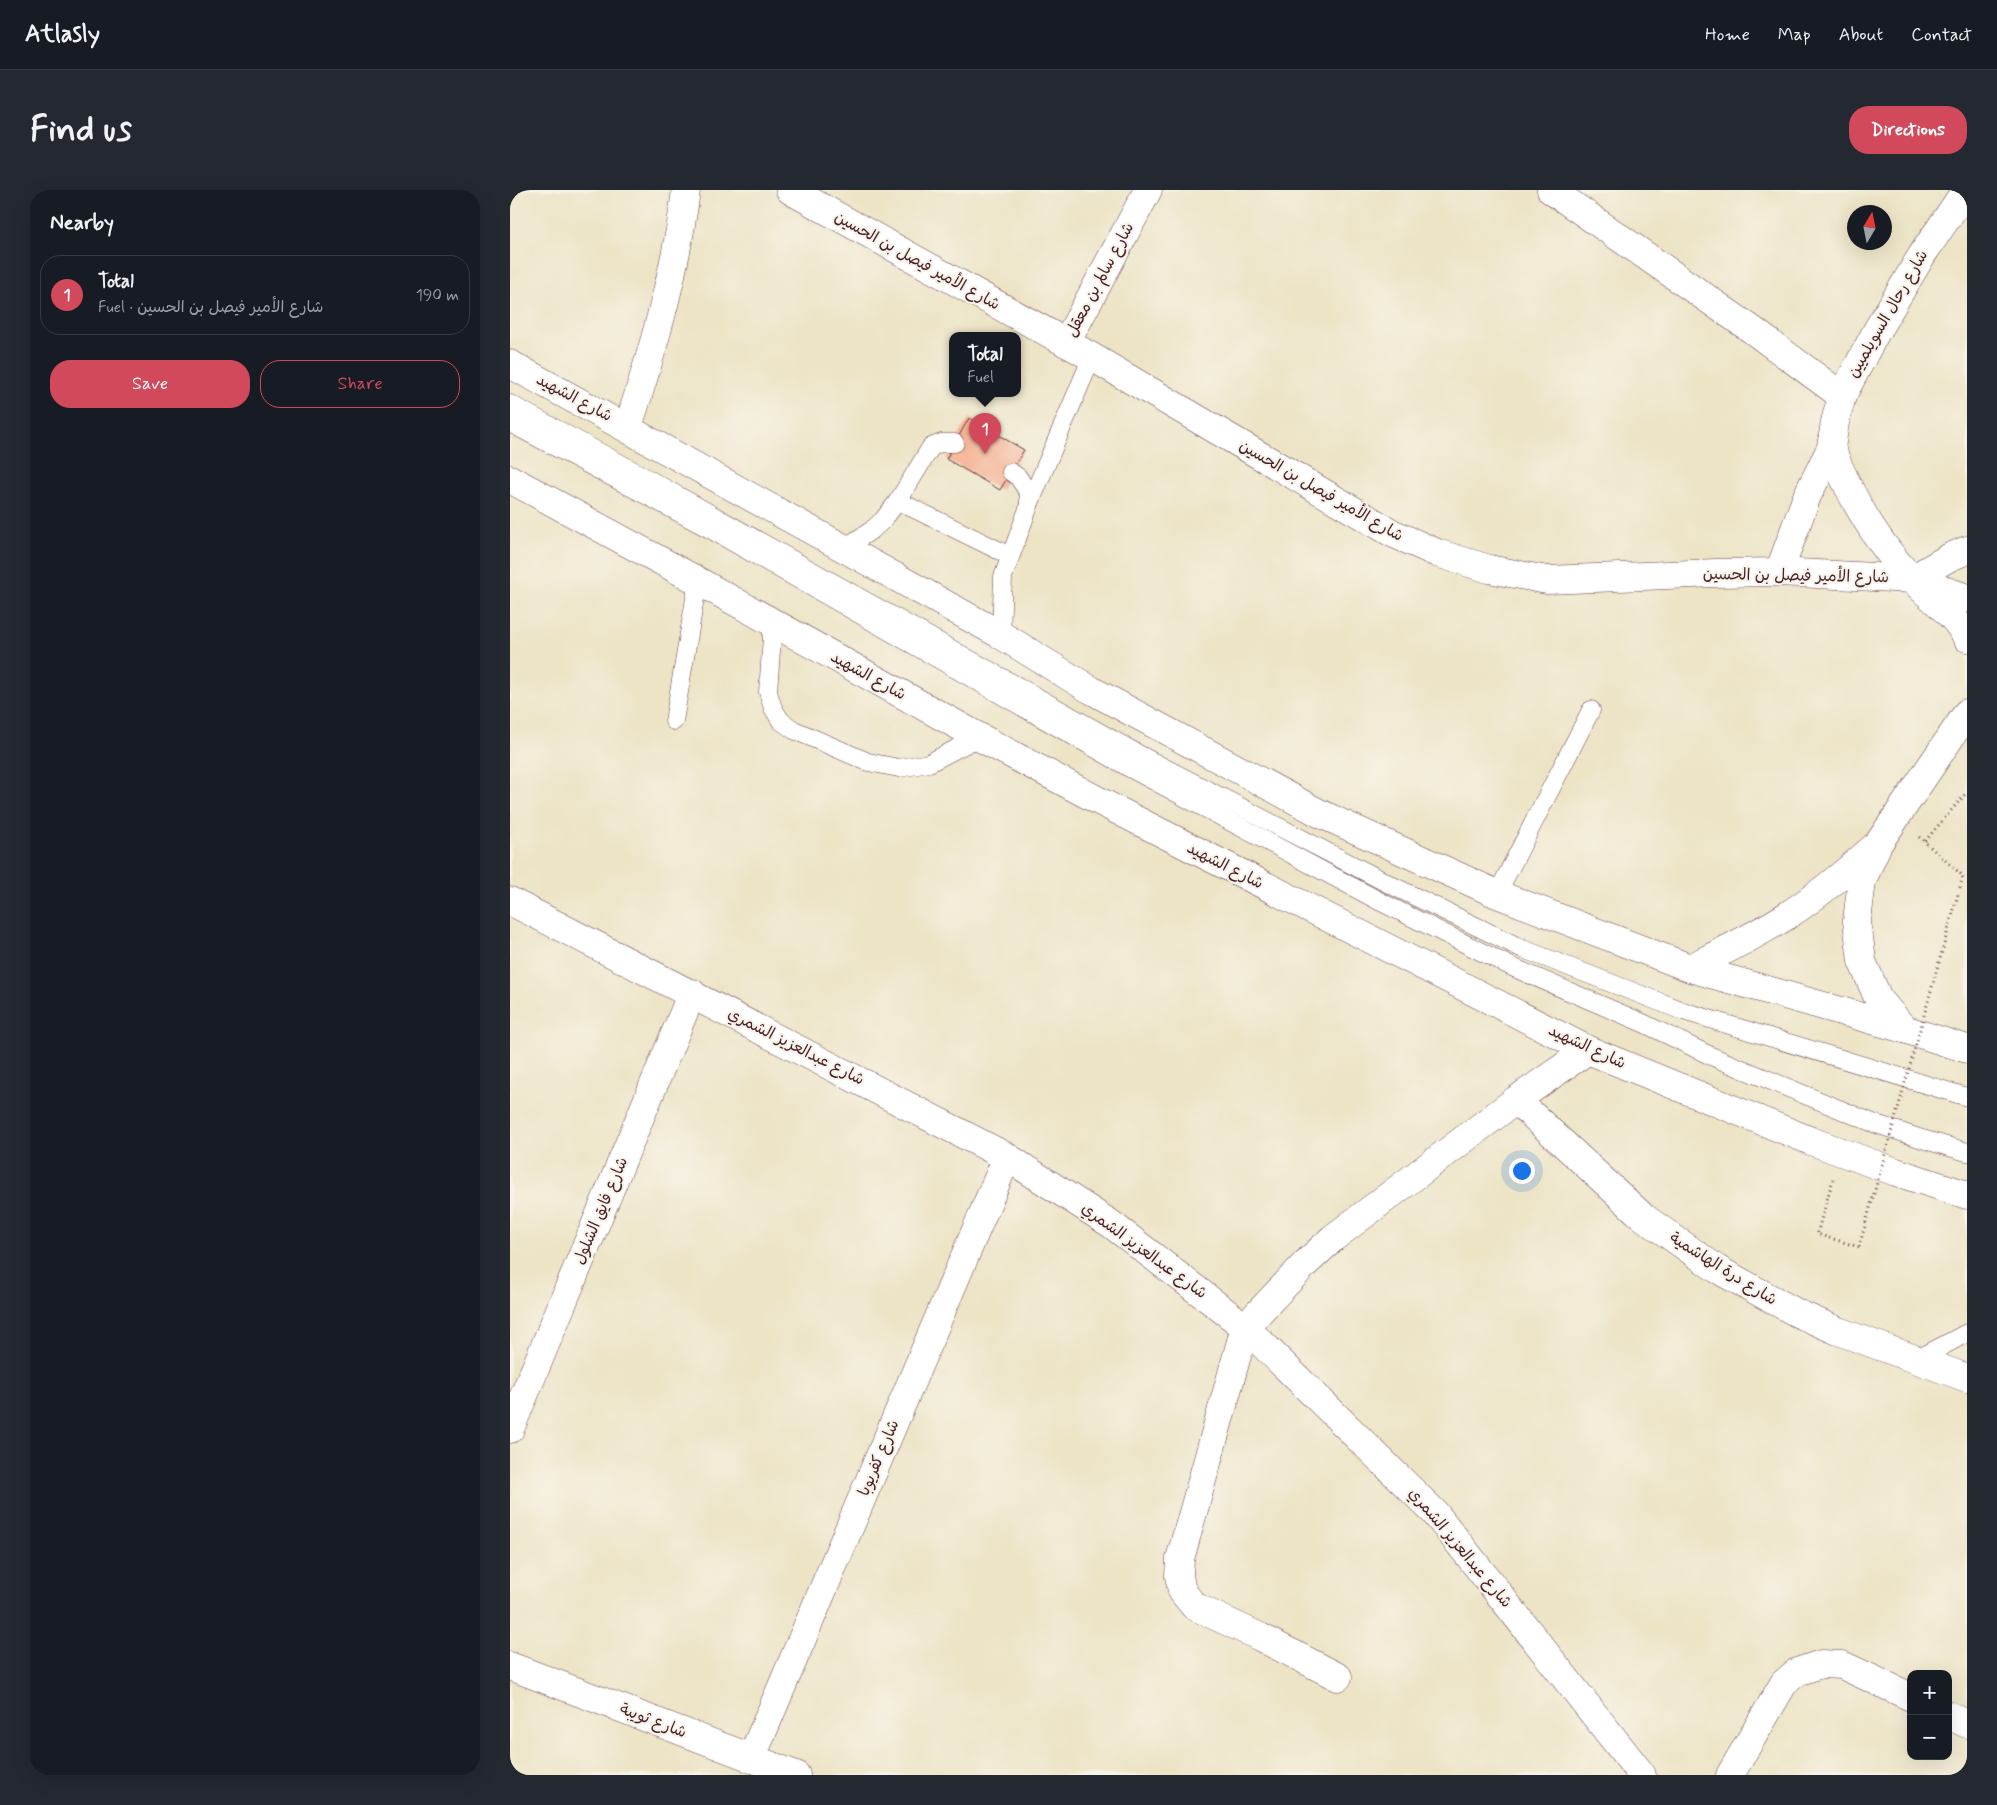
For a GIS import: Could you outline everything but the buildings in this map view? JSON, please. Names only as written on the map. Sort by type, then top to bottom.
[{"type":"main road","points":[[628,427],[651,356],[670,284],[686,190]]},
{"type":"main road","name":"شارع الأمير فيصل بن الحسين","points":[[790,190],[1092,357],[1392,533],[1437,553],[1489,570],[1547,580],[1779,572],[1912,579],[1967,598]]},
{"type":"main road","name":"شارع سالم بن معقل","points":[[1066,343],[1148,190]]},
{"type":"main road","points":[[1551,190],[1751,329],[1842,396]]},
{"type":"main road","name":"شارع رحال السويلميين","points":[[1779,572],[1807,496],[1831,448],[1842,396],[1876,332],[1922,255],[1966,190]]},
{"type":"main road","name":"شارع الشهيد","points":[[510,364],[628,427],[1001,635],[1091,690],[1319,813],[1497,894],[1690,968],[1904,1029],[1967,1049]]},
{"type":"main road","name":"شارع رحال السويلميين","points":[[1831,448],[1842,477],[1872,531],[1912,579],[1953,617],[1967,638]]},
{"type":"main road","name":"شارع الشهيد","points":[[510,479],[979,737],[1120,812],[1588,1050],[1840,1152],[1967,1196]]},
{"type":"main road","name":"شارع الأمير فيصل بن الحسين","points":[[1912,579],[1950,557],[1967,550]]},
{"type":"main road","points":[[1904,1029],[1878,998],[1862,961],[1857,921],[1862,882],[1878,844],[1967,714]]},
{"type":"main road","points":[[1690,968],[1741,943],[1789,914],[1835,881],[1878,844]]},
{"type":"main road","name":"شارع عبدالعزيز الشمري","points":[[510,901],[692,993],[1007,1157],[1111,1224],[1245,1327],[1435,1513],[1642,1775]]},
{"type":"main road","name":"شارع فايق الشلول","points":[[510,1429],[692,993]]},
{"type":"main road","points":[[1338,1677],[1194,1606],[1182,1592],[1179,1576],[1180,1559],[1245,1327],[1305,1264],[1333,1238],[1516,1100],[1588,1050]]},
{"type":"main road","name":"شارع درة الهاشمية","points":[[1516,1100],[1642,1216],[1717,1269],[1797,1313],[1838,1331],[1967,1378]]},
{"type":"main road","name":"شارع كفريوبا","points":[[751,1760],[1007,1157]]},
{"type":"main road","points":[[1730,1775],[1784,1683],[1797,1672],[1821,1664],[1842,1664],[1907,1695]]},
{"type":"main road","name":"شارع ثويبة","points":[[510,1666],[751,1760],[796,1775]]},
{"type":"main road","points":[[1952,1717],[1967,1724]]},
{"type":"lane","points":[[1001,635],[1003,577],[1029,506],[1092,357]]},
{"type":"lane","points":[[510,404],[636,472],[1142,756],[1389,884],[1523,949],[1683,1011],[1967,1097]]},
{"type":"lane","points":[[510,423],[708,528],[1126,766],[1381,902],[1512,967],[1643,1023],[1711,1056],[1874,1123],[1967,1152]]},
{"type":"lane","points":[[844,548],[872,530],[883,520],[898,501],[931,447],[941,443],[955,443]]},
{"type":"lane","points":[[1011,472],[1021,481],[1029,493],[1029,506]]},
{"type":"lane","points":[[898,501],[1010,556]]},
{"type":"lane","points":[[674,721],[698,581]]},
{"type":"lane","points":[[773,623],[768,692],[773,708],[782,721],[794,730],[868,762],[899,768],[930,763],[979,737]]},
{"type":"lane","points":[[1497,894],[1590,710]]},
{"type":"lane","points":[[1916,1360],[1967,1333]]},
{"type":"path","points":[[1840,1152],[1818,1234],[1859,1248],[1963,876],[1925,841],[1967,792]]},
{"type":"place","name":"Total","points":[[985,454]]}]
